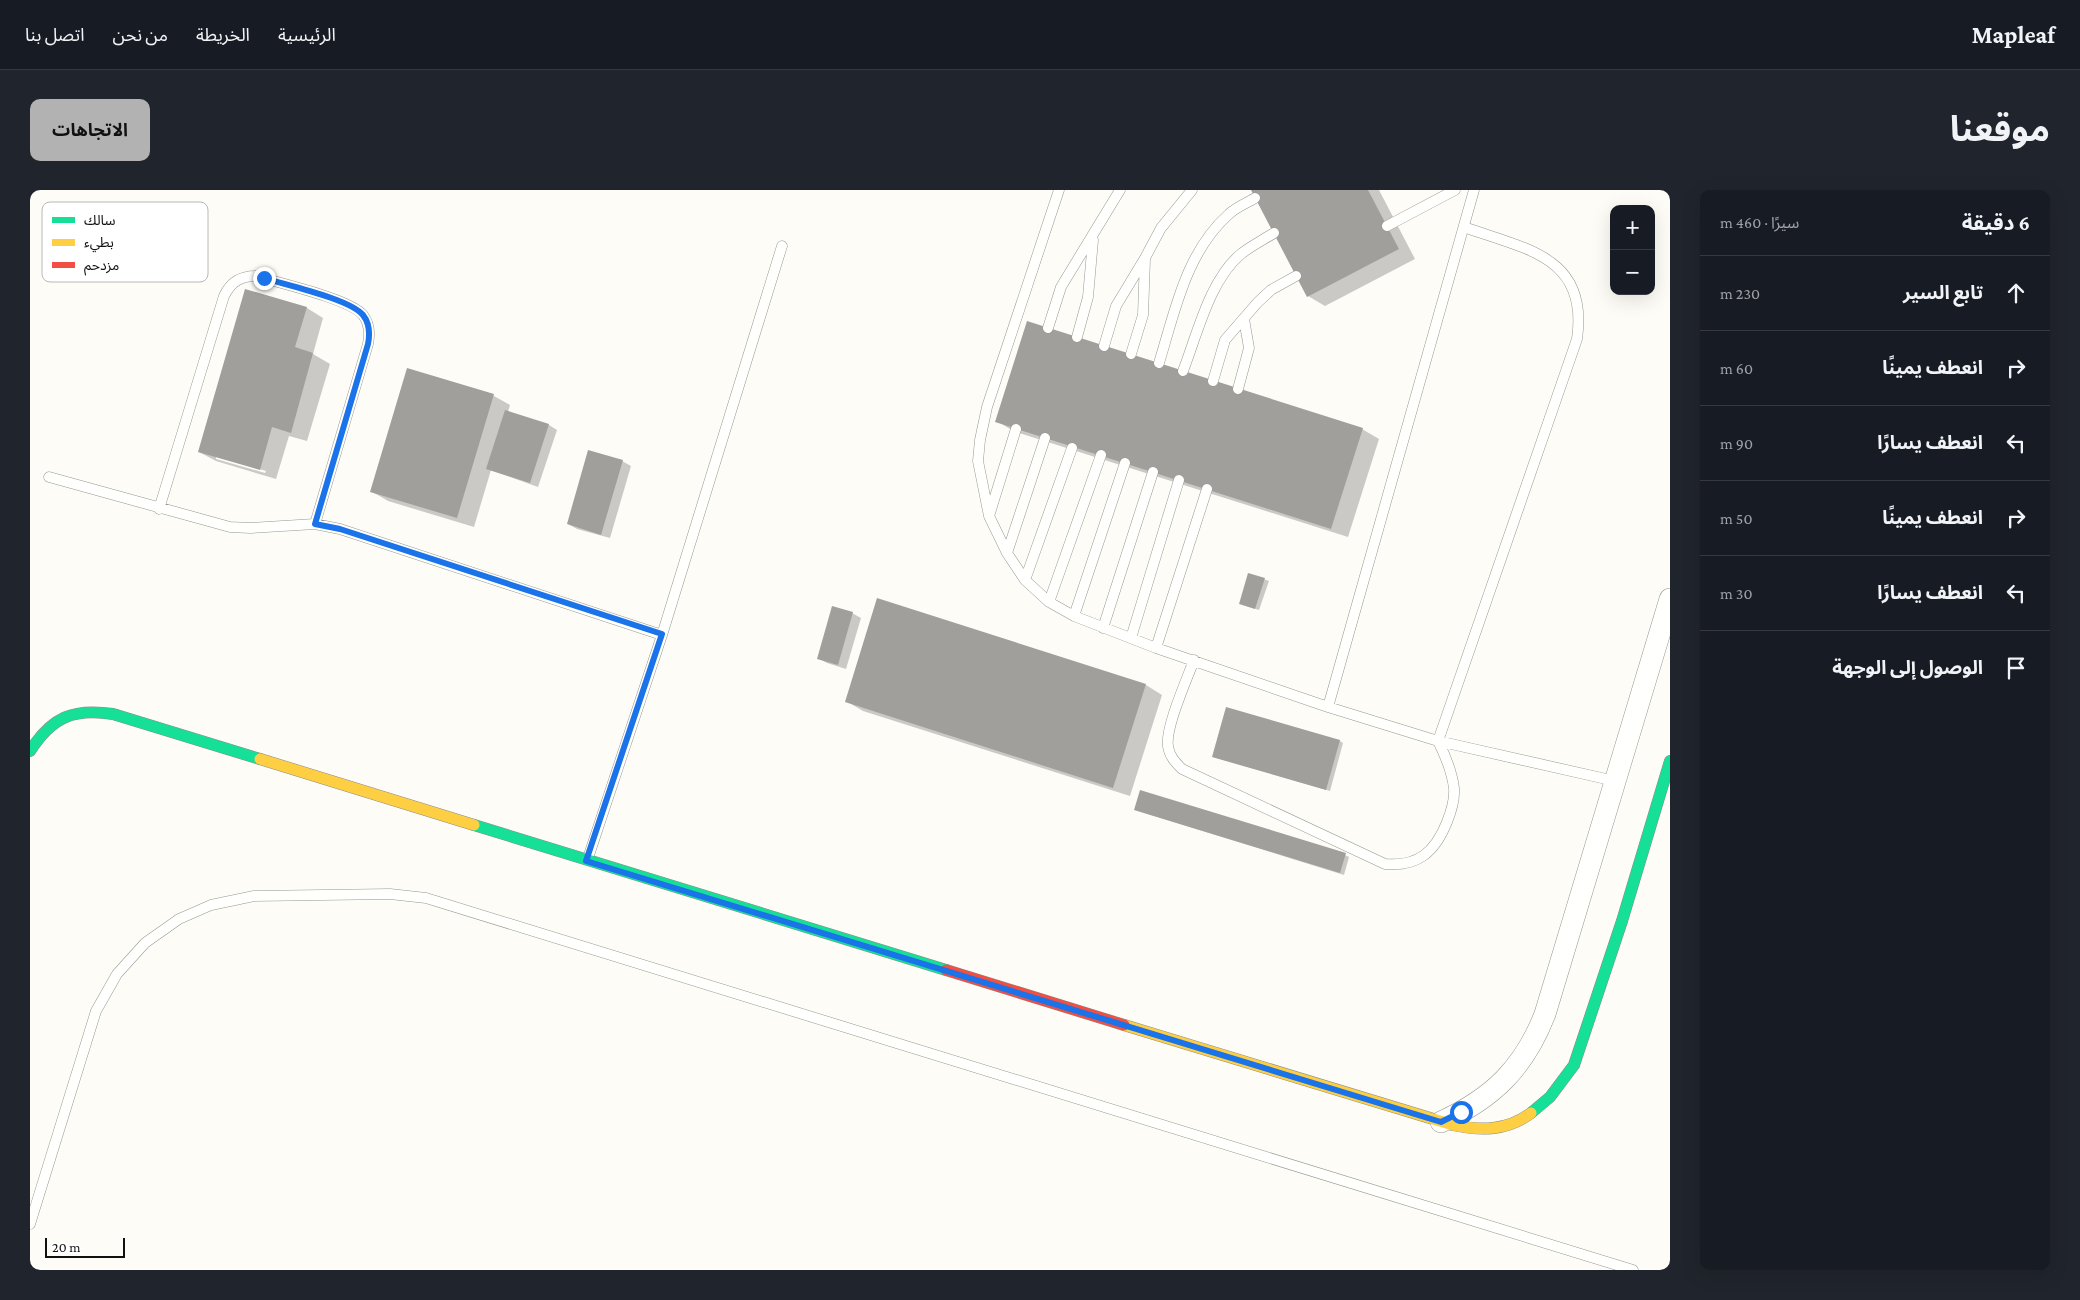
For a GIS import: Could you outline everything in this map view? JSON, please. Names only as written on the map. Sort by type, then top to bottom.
[{"type":"street","points":[[1441,1122],[1480,1101],[1498,1088],[1526,1054],[1537,1034],[1545,1014],[1670,599]]},
{"type":"street","points":[[30,751],[36,740],[56,721],[69,714],[99,711],[1441,1122],[1472,1129],[1492,1129],[1513,1123],[1532,1113],[1549,1100],[1563,1084],[1574,1065],[1622,921],[1670,760]]},
{"type":"lane","points":[[1059,190],[987,407],[978,461],[989,516],[1007,553],[1025,580],[1049,602],[1074,616],[1156,648],[1328,707],[1438,741],[1615,781]]},
{"type":"lane","points":[[1048,328],[1061,287],[1120,190]]},
{"type":"lane","points":[[1104,346],[1116,306],[1161,228],[1192,190]]},
{"type":"lane","points":[[1387,226],[1455,190]]},
{"type":"lane","points":[[1328,707],[1474,190]]},
{"type":"lane","points":[[1159,363],[1186,276],[1197,253],[1210,233],[1230,213],[1255,198]]},
{"type":"lane","points":[[1194,660],[1169,732],[1168,746],[1173,759],[1182,769],[1375,861],[1397,865],[1419,859],[1432,848],[1442,834],[1452,809],[1454,789],[1446,758],[1438,741],[1577,339],[1580,319],[1577,300],[1569,281],[1557,266],[1541,254],[1464,227]]},
{"type":"lane","points":[[1183,371],[1211,297],[1224,273],[1240,255],[1274,234]]},
{"type":"lane","points":[[1077,337],[1088,297],[1093,236]]},
{"type":"lane","points":[[586,861],[662,634],[782,246]]},
{"type":"lane","points":[[1131,354],[1143,315],[1145,258]]},
{"type":"lane","points":[[159,509],[224,296],[233,283],[248,276],[256,276],[348,304],[362,314],[369,328],[368,344],[315,524]]},
{"type":"lane","points":[[1213,381],[1225,340],[1271,290],[1296,276]]},
{"type":"lane","points":[[1238,389],[1249,348],[1244,319]]},
{"type":"lane","points":[[989,516],[1016,429]]},
{"type":"lane","points":[[1007,553],[1045,438]]},
{"type":"lane","points":[[1025,580],[1072,448]]},
{"type":"lane","points":[[1049,602],[1101,455]]},
{"type":"lane","points":[[1074,616],[1125,463]]},
{"type":"lane","points":[[1103,628],[1152,472]]},
{"type":"lane","points":[[49,477],[159,509],[230,527],[250,528],[315,524],[340,529],[662,634]]},
{"type":"lane","points":[[1130,638],[1179,480]]},
{"type":"lane","points":[[1156,648],[1207,489]]},
{"type":"lane","points":[[30,1224],[96,1010],[117,974],[145,943],[179,919],[211,905],[254,896],[390,894],[426,898],[1633,1270]]},
{"type":"building","points":[[1251,190],[1368,190],[1399,249],[1307,297]]},
{"type":"building","points":[[245,289],[307,307],[295,347],[313,353],[291,433],[272,427],[260,470],[198,452]]},
{"type":"building","points":[[1027,321],[1363,428],[1331,529],[995,422]]},
{"type":"building","points":[[407,368],[494,394],[457,518],[370,492]]},
{"type":"building","points":[[505,410],[549,424],[530,483],[486,469]]},
{"type":"building","points":[[588,450],[623,460],[601,535],[567,524]]},
{"type":"building","points":[[1248,573],[1265,578],[1255,609],[1239,604]]},
{"type":"building","points":[[877,598],[1146,684],[1113,788],[845,702]]},
{"type":"building","points":[[832,606],[853,612],[838,665],[817,659]]},
{"type":"building","points":[[1226,707],[1340,740],[1326,790],[1212,757]]},
{"type":"building","points":[[1140,790],[1346,853],[1340,873],[1134,810]]},
{"type":"traffic: fast","points":[[30,751],[38,739],[55,723],[75,714],[99,712],[113,714],[260,759]]},
{"type":"traffic: fast","points":[[1531,1113],[1550,1097],[1574,1065],[1622,921],[1670,761]]},
{"type":"traffic: fast","points":[[474,825],[946,970]]},
{"type":"traffic: slow","points":[[260,759],[474,825]]},
{"type":"traffic: slow","points":[[1124,1025],[1453,1125],[1484,1129],[1493,1128],[1513,1123],[1531,1113]]},
{"type":"traffic: jam","points":[[946,970],[1124,1025]]},
{"type":"route","points":[[264,278],[348,304],[362,314],[367,320],[369,328],[370,337],[315,524],[340,529],[662,634],[586,861],[1441,1122],[1461,1112]]}]
